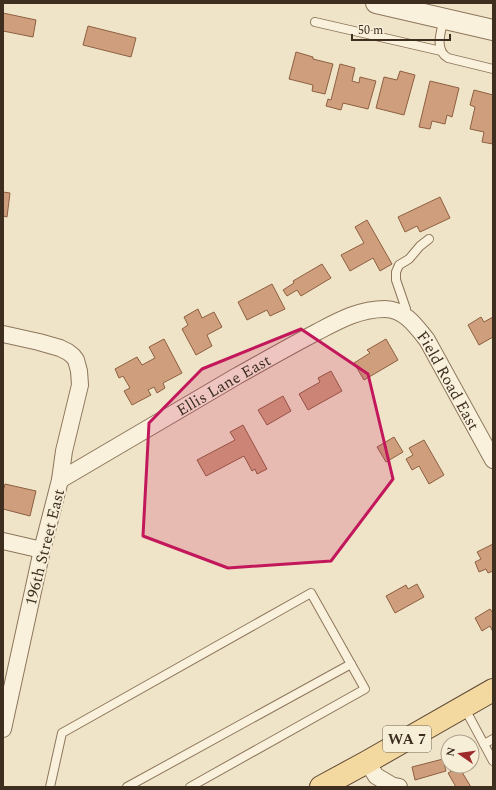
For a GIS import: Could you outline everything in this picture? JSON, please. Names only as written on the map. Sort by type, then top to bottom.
[{"type":"main road","name":"WA 7","points":[[321,787],[493,690]]},
{"type":"street","points":[[376,3],[493,30]]},
{"type":"street","name":"Ellis Lane East","points":[[60,480],[288,347],[349,316],[360,312],[385,309],[400,314]]},
{"type":"street","name":"Field Road East","points":[[400,314],[417,326],[427,340],[493,460]]},
{"type":"street","name":"196th Street East","points":[[3,334],[39,342],[68,352],[73,356],[78,365],[80,385],[64,451],[60,480],[42,550],[3,729]]},
{"type":"street","points":[[3,541],[42,550]]},
{"type":"street","points":[[367,762],[376,776],[393,786],[399,787]]},
{"type":"lane","points":[[444,19],[439,40],[441,51],[444,56],[493,69]]},
{"type":"lane","points":[[315,22],[441,51]]},
{"type":"lane","points":[[400,314],[406,309],[396,280],[396,272],[399,265],[409,259],[420,246],[429,239]]},
{"type":"lane","points":[[50,787],[62,733],[311,593],[365,689],[190,787]]},
{"type":"lane","points":[[127,787],[351,664]]},
{"type":"lane","points":[[464,707],[493,761]]},
{"type":"lane","points":[[484,744],[493,738]]},
{"type":"highlighted area","points":[[301,329],[368,374],[393,479],[331,561],[228,568],[143,536],[149,423],[202,369]]},
{"type":"building","points":[[3,13],[36,20],[33,37],[3,31]]},
{"type":"building","points":[[88,26],[136,38],[131,57],[83,45]]},
{"type":"building","points":[[296,52],[313,57],[313,59],[333,64],[325,94],[312,91],[313,85],[289,79]]},
{"type":"building","points":[[340,64],[355,68],[352,81],[359,83],[360,77],[376,81],[368,109],[343,103],[341,110],[326,106],[328,99],[331,100]]},
{"type":"building","points":[[400,71],[415,75],[404,115],[376,108],[384,77],[397,80]]},
{"type":"building","points":[[430,81],[459,88],[452,117],[447,115],[445,124],[432,121],[430,129],[419,127]]},
{"type":"building","points":[[474,90],[493,95],[493,144],[482,142],[484,132],[470,129],[475,107],[470,105]]},
{"type":"building","points":[[3,192],[10,193],[7,217],[3,216]]},
{"type":"building","points":[[440,197],[450,218],[420,232],[417,226],[405,232],[398,217]]},
{"type":"building","points":[[367,220],[392,264],[380,271],[373,258],[350,271],[341,255],[364,243],[355,227]]},
{"type":"building","points":[[322,264],[331,278],[301,296],[297,290],[287,296],[283,290],[294,283],[293,281]]},
{"type":"building","points":[[272,284],[285,309],[270,316],[267,310],[247,320],[238,302]]},
{"type":"building","points":[[198,309],[202,318],[214,312],[222,327],[207,335],[212,346],[196,355],[182,329],[188,325],[184,317]]},
{"type":"building","points":[[481,317],[484,322],[493,317],[493,337],[479,345],[468,325]]},
{"type":"building","points":[[164,339],[182,373],[163,383],[165,388],[157,393],[154,387],[148,390],[151,395],[132,405],[124,391],[130,388],[123,376],[119,378],[115,369],[137,357],[142,365],[155,358],[149,347]]},
{"type":"building","points":[[386,339],[398,360],[364,380],[354,363],[370,353],[367,350]]},
{"type":"building","points":[[331,371],[342,391],[308,410],[299,394],[320,382],[318,378]]},
{"type":"building","points":[[283,396],[291,411],[267,425],[258,410]]},
{"type":"building","points":[[243,425],[267,469],[257,474],[255,469],[252,471],[244,456],[206,476],[197,460],[235,440],[230,432]]},
{"type":"building","points":[[394,437],[403,452],[386,462],[377,447]]},
{"type":"building","points":[[424,440],[444,475],[429,484],[419,466],[412,470],[406,459],[413,455],[409,448]]},
{"type":"building","points":[[5,484],[36,491],[30,516],[3,509],[3,491]]},
{"type":"building","points":[[493,544],[493,571],[488,573],[486,569],[479,572],[475,562],[481,559],[477,552]]},
{"type":"building","points":[[417,584],[424,597],[395,613],[386,596],[406,585],[408,589]]},
{"type":"building","points":[[490,609],[493,613],[493,632],[490,626],[482,631],[475,618]]},
{"type":"building","points":[[440,760],[440,773],[415,780],[412,767]]},
{"type":"building","points":[[449,774],[463,774],[471,787],[456,787]]}]
